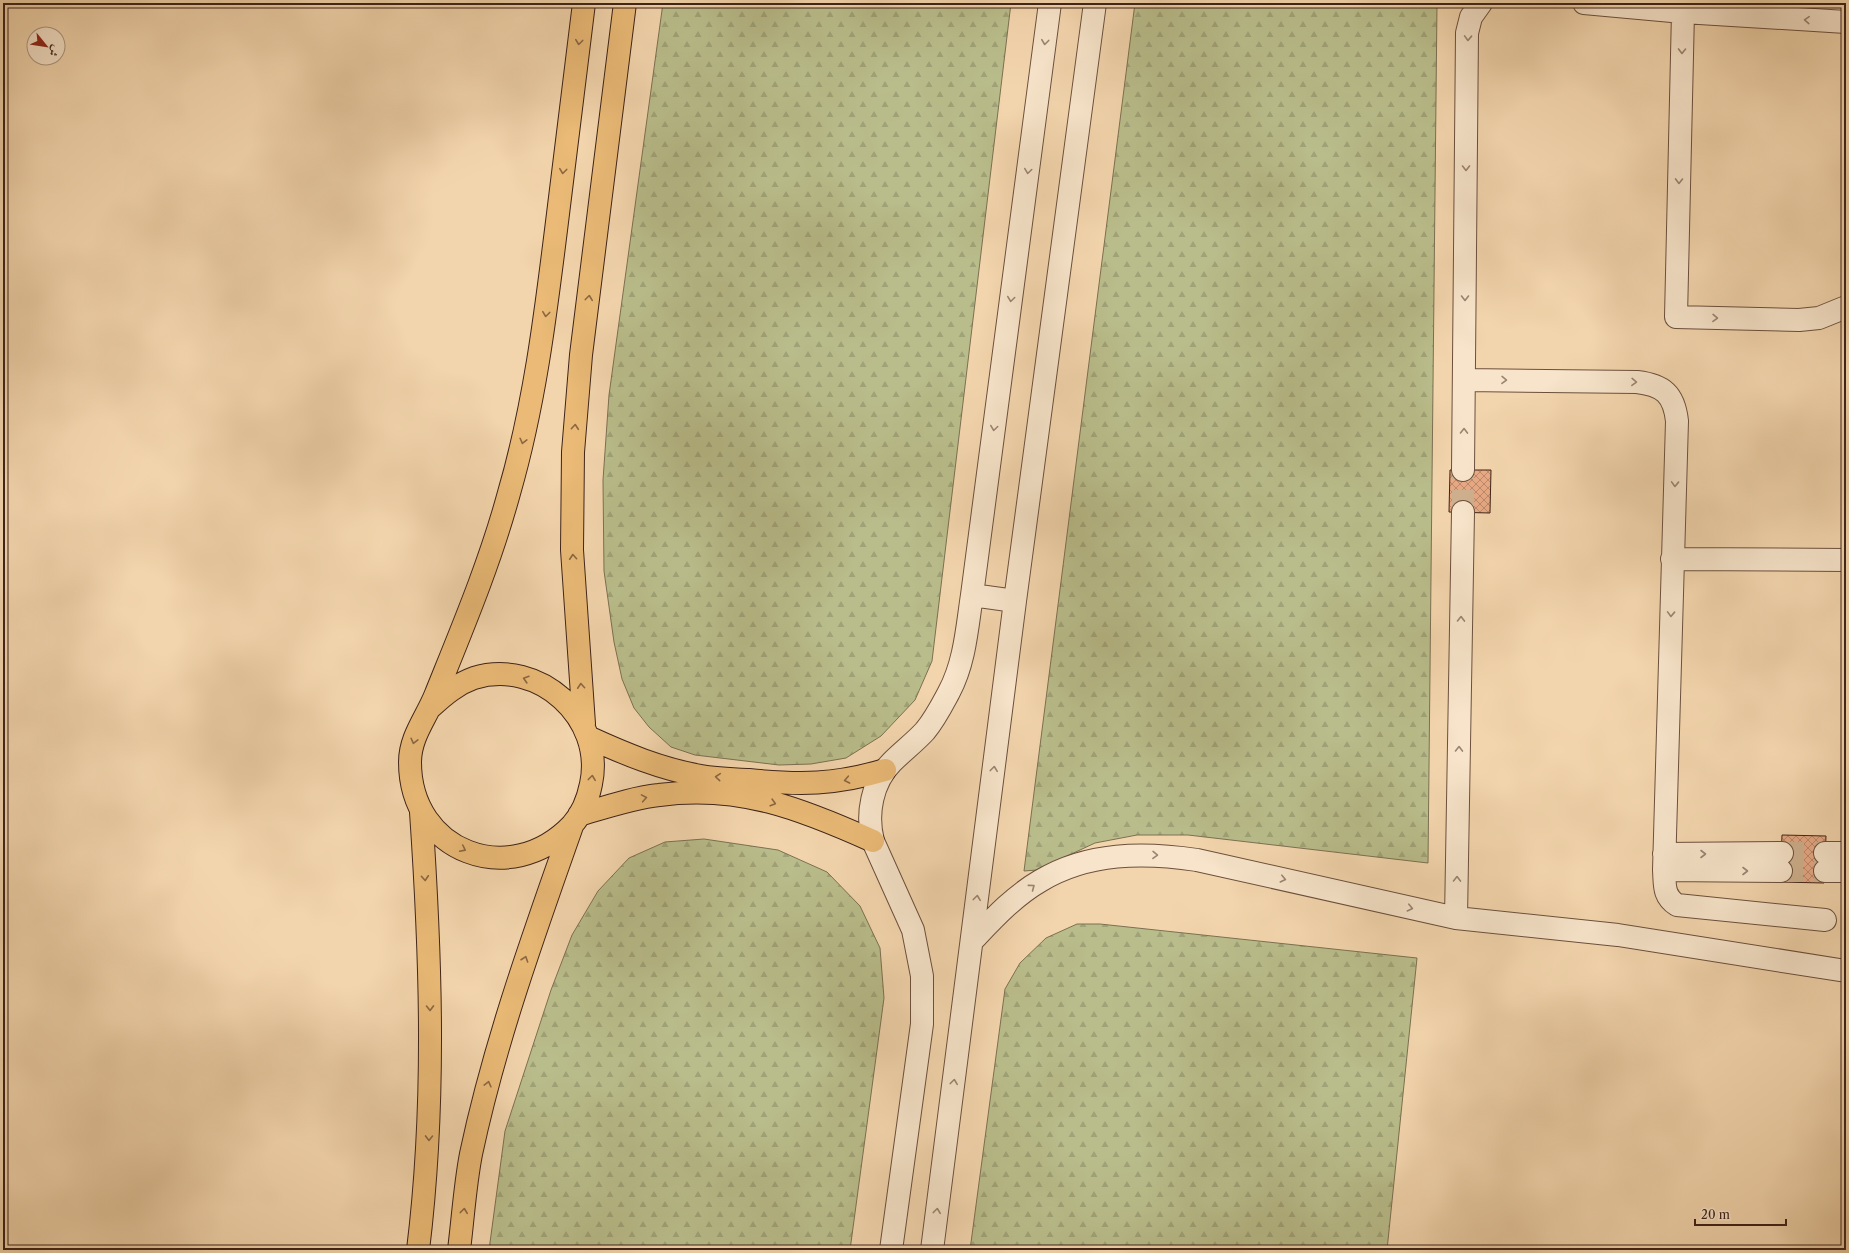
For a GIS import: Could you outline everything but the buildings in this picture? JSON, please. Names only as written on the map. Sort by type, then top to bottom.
[{"type":"main road","points":[[584,3],[542,347],[527,425],[509,496],[480,580],[431,707],[416,731],[410,758],[411,786],[421,812],[439,835],[464,851],[494,858],[523,856],[530,853],[550,844],[576,820],[628,800],[659,795],[710,792],[768,801],[816,815],[873,841]]},
{"type":"main road","points":[[459,1250],[471,1155],[492,1068],[516,986],[576,820],[588,797],[592,777],[592,757],[586,731],[572,550],[573,452],[581,355],[626,3]]},
{"type":"main road","points":[[431,707],[451,690],[474,678],[499,674],[526,678],[549,688],[569,704],[586,731],[644,761],[702,776],[806,784],[840,782],[885,770]]},
{"type":"main road","points":[[418,1250],[428,1146],[431,1042],[429,937],[421,812]]},
{"type":"street","points":[[891,1250],[922,1024],[922,976],[913,930],[873,841],[869,827],[869,812],[874,794],[885,770],[926,729],[950,691],[959,671],[966,640],[1050,3]]},
{"type":"street","points":[[932,1250],[1015,601],[1095,3]]},
{"type":"street","points":[[1463,470],[1468,33],[1470,17],[1481,3]]},
{"type":"street","points":[[1584,3],[1683,12],[1846,22]]},
{"type":"street","points":[[1683,12],[1676,318],[1799,320],[1818,318],[1837,312],[1846,307]]},
{"type":"street","points":[[1465,380],[1637,382],[1653,384],[1667,393],[1675,408],[1677,421],[1664,862],[1666,894],[1670,901],[1677,905],[1825,920]]},
{"type":"street","points":[[1456,918],[1463,512]]},
{"type":"street","points":[[1672,559],[1846,560]]},
{"type":"street","points":[[972,595],[1015,601]]},
{"type":"street","points":[[972,941],[1013,901],[1040,881],[1082,862],[1130,855],[1166,855],[1197,860],[1456,918],[1618,935],[1846,971]]},
{"type":"street","points":[[1832,859],[1846,871]]},
{"type":"street","points":[[1664,862],[1781,862]]},
{"type":"green space","points":[[663,3],[1011,3],[932,661],[915,700],[881,736],[846,758],[811,764],[779,765],[695,755],[671,747],[649,727],[634,708],[622,679],[614,642],[604,571],[603,480],[609,395]]},
{"type":"green space","points":[[1135,3],[1437,3],[1428,863],[1188,835],[1137,835],[1095,843],[1037,870],[1024,871]]},
{"type":"green space","points":[[704,839],[778,850],[827,872],[860,906],[880,948],[884,998],[850,1250],[489,1250],[505,1131],[551,990],[572,935],[598,891],[629,858],[665,842]]},
{"type":"green space","points":[[1077,924],[1100,924],[1417,958],[1387,1250],[970,1250],[1005,989],[1020,963],[1046,938]]},
{"type":"tunnel","points":[[1463,470],[1463,512]]},
{"type":"tunnel","points":[[1782,853],[1825,853]]},
{"type":"tunnel","points":[[1781,871],[1825,871]]}]
